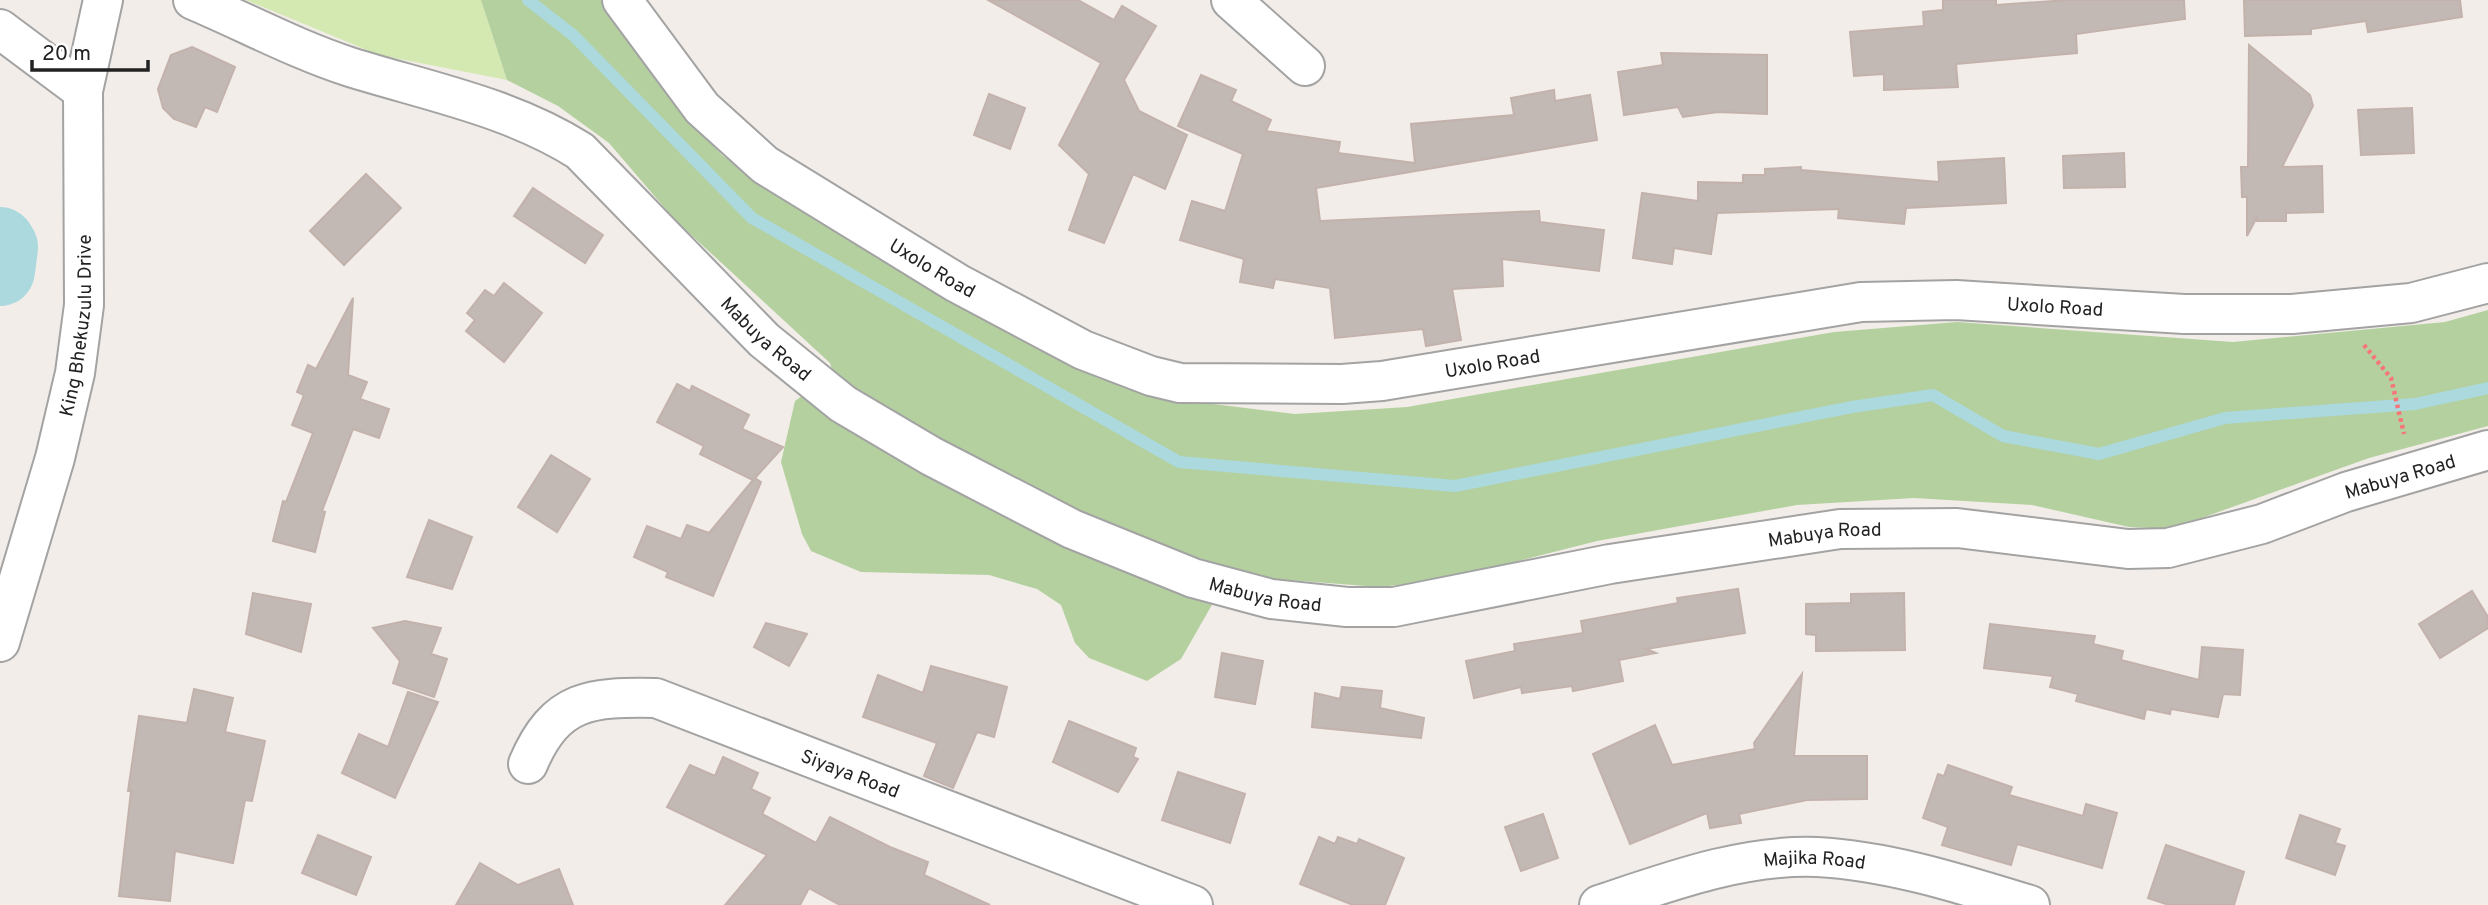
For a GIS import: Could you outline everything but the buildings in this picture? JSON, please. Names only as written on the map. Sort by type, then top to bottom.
[{"type":"street","name":"King Bhekuzulu Drive","points":[[0,642],[55,458],[75,373],[85,305],[83,91],[103,0]]},
{"type":"street","name":"Mabuya Road","points":[[193,0],[346,66],[523,121],[557,136],[580,151],[764,340],[843,404],[942,462],[1072,529],[1193,578],[1271,599],[1347,607],[1394,607],[1610,564],[1840,530],[1957,528],[2128,549],[2168,548],[2262,524],[2346,492],[2488,450]]},
{"type":"street","name":"Uxolo Road","points":[[622,0],[702,108],[765,165],[957,283],[1083,350],[1150,376],[1180,383],[1382,382],[1861,302],[1956,300],[2184,314],[2292,314],[2411,303],[2488,283]]},
{"type":"street","points":[[1231,0],[1305,66]]},
{"type":"street","points":[[0,29],[83,91]]},
{"type":"street","name":"Siyaya Road","points":[[528,764],[539,738],[560,714],[580,703],[611,697],[656,698],[1193,905]]},
{"type":"street","name":"Majika Road","points":[[1599,905],[1723,868],[1771,860],[1815,857],[1897,868],[2030,905]]},
{"type":"path","points":[[2391,378],[2406,442]]},
{"type":"green space","points":[[246,0],[481,0],[507,80],[379,55]]},
{"type":"green space","points":[[481,0],[601,0],[685,117],[723,156],[950,301],[1164,398],[1295,414],[1407,407],[1834,332],[1957,322],[2233,342],[2445,322],[2488,310],[2488,426],[2369,458],[2171,529],[2129,527],[2032,505],[1914,498],[1797,505],[1597,541],[1443,580],[1379,587],[1236,576],[1217,596],[1181,659],[1147,681],[1089,658],[1075,643],[1061,605],[1037,589],[989,575],[861,572],[811,551],[802,534],[781,462],[795,401],[833,373],[830,363],[675,220],[609,143],[558,106],[507,80]]},
{"type":"waterway","points":[[528,0],[573,35],[752,218],[1179,462],[1455,486],[1852,407],[1933,395],[2003,436],[2099,454],[2225,418],[2415,404],[2488,388]]},
{"type":"waterway","points":[[0,242],[3,247],[0,271]]}]
